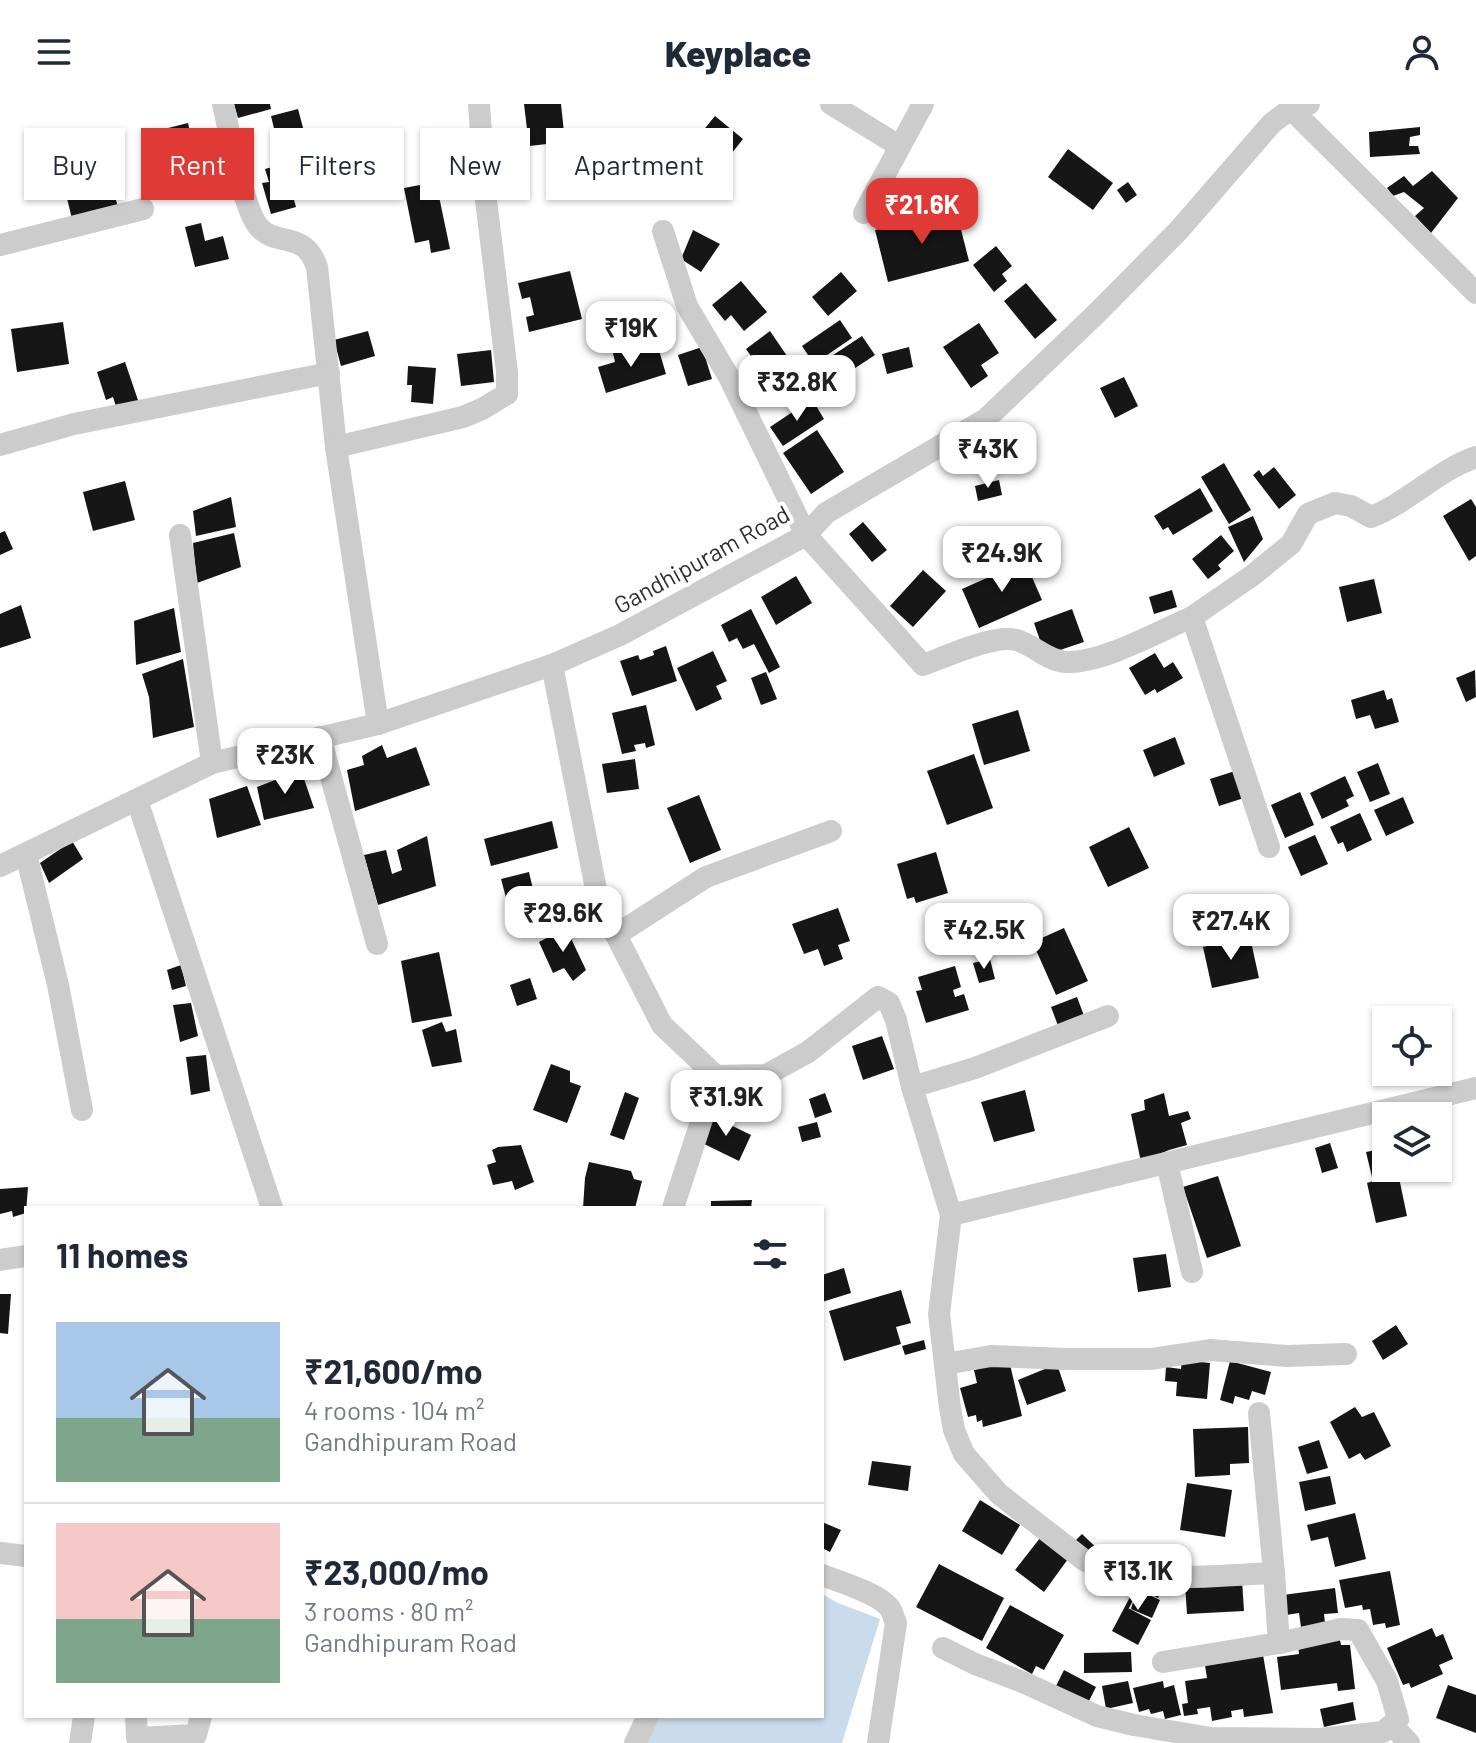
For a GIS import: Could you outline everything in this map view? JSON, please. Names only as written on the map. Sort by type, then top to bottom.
[{"type":"street","points":[[223,104],[248,205],[258,226],[269,234],[303,245],[313,255],[317,267],[336,447],[378,724]]},
{"type":"street","points":[[336,447],[463,417],[507,394],[485,192],[479,104]]},
{"type":"street","points":[[831,104],[899,146]]},
{"type":"street","points":[[864,213],[923,104]]},
{"type":"street","points":[[1300,106],[1476,293]]},
{"type":"street","name":"Gandhipuram Road","points":[[0,866],[212,763],[378,724],[552,665],[620,635],[806,535],[826,513],[986,419],[1179,230],[1272,123],[1300,106]]},
{"type":"street","points":[[0,245],[143,209]]},
{"type":"street","points":[[663,231],[687,306],[729,377],[806,535],[923,665],[1000,637],[1018,640],[1045,656],[1063,662],[1097,659],[1192,617],[1291,544],[1308,514],[1335,503],[1351,506],[1371,517],[1391,509],[1462,462],[1476,457]]},
{"type":"street","points":[[0,445],[74,424],[329,373]]},
{"type":"street","points":[[180,535],[212,763]]},
{"type":"street","points":[[1192,617],[1269,847]]},
{"type":"street","points":[[552,665],[596,889],[662,1025],[716,1076],[766,1075],[808,1052],[878,997],[889,1003],[951,1215],[939,1314],[954,1430],[964,1454],[999,1494],[1096,1567],[1167,1577],[1274,1573]]},
{"type":"street","points":[[320,737],[377,944]]},
{"type":"street","points":[[137,800],[271,1206]]},
{"type":"street","points":[[616,935],[706,877],[831,831]]},
{"type":"street","points":[[26,854],[58,985],[82,1110]]},
{"type":"street","points":[[912,1087],[975,1068],[1108,1016]]},
{"type":"street","points":[[674,1206],[716,1076]]},
{"type":"street","points":[[951,1215],[1476,1088]]},
{"type":"street","points":[[1167,1163],[1192,1272]]},
{"type":"street","points":[[0,1260],[24,1256]]},
{"type":"street","points":[[945,1364],[991,1356],[1151,1359],[1210,1350],[1287,1356],[1346,1354]]},
{"type":"street","points":[[1259,1413],[1279,1643]]},
{"type":"street","points":[[0,1553],[24,1556]]},
{"type":"street","points":[[824,1576],[877,1599],[890,1608],[896,1623],[878,1743]]},
{"type":"street","points":[[943,1648],[1097,1716],[1211,1738],[1320,1739],[1383,1732],[1398,1719],[1387,1681],[1358,1630],[1341,1629],[1279,1643],[1163,1662]]},
{"type":"street","points":[[80,1743],[84,1718]]},
{"type":"street","points":[[136,1718],[137,1738],[196,1735],[200,1718]]},
{"type":"street","points":[[635,1743],[647,1718]]},
{"type":"street","points":[[1392,1725],[1409,1743]]},
{"type":"water","points":[[824,1595],[880,1619],[842,1743],[641,1743],[651,1718],[824,1718]]},
{"type":"building","points":[[234,104],[270,104],[271,109],[238,118]]},
{"type":"building","points":[[524,104],[561,104],[564,128],[546,128],[546,144],[530,146],[530,128],[527,128]]},
{"type":"building","points":[[298,109],[303,128],[274,128],[271,116]]},
{"type":"building","points":[[715,116],[730,128],[705,128]]},
{"type":"building","points":[[188,123],[189,128],[168,128]]},
{"type":"building","points":[[1420,127],[1420,135],[1410,137],[1409,146],[1418,146],[1420,154],[1370,157],[1369,132]]},
{"type":"building","points":[[733,131],[743,139],[733,152]]},
{"type":"building","points":[[1068,149],[1113,183],[1093,210],[1048,177]]},
{"type":"building","points":[[270,168],[270,200],[294,200],[296,207],[271,214],[262,183],[269,182],[265,169]]},
{"type":"building","points":[[1432,171],[1458,198],[1431,233],[1415,216],[1424,208],[1404,192],[1393,196],[1387,188],[1404,176],[1413,186]]},
{"type":"building","points":[[1128,182],[1137,195],[1126,203],[1117,190]]},
{"type":"building","points":[[420,185],[420,200],[440,200],[450,249],[431,253],[429,240],[415,243],[404,188]]},
{"type":"building","points":[[67,200],[116,200],[118,207],[72,219]]},
{"type":"building","points":[[956,210],[969,261],[888,282],[875,230]]},
{"type":"building","points":[[201,223],[205,241],[223,236],[229,259],[195,267],[185,227]]},
{"type":"building","points":[[693,230],[720,244],[701,272],[681,259]]},
{"type":"building","points":[[996,246],[1012,266],[1002,274],[1007,281],[994,292],[973,265]]},
{"type":"building","points":[[570,271],[582,319],[529,332],[526,317],[534,315],[530,297],[522,299],[518,283]]},
{"type":"building","points":[[841,272],[857,291],[828,316],[812,297]]},
{"type":"building","points":[[741,281],[767,312],[744,331],[731,315],[725,321],[712,305]]},
{"type":"building","points":[[1026,283],[1057,320],[1035,339],[1004,301]]},
{"type":"building","points":[[840,320],[852,338],[814,364],[802,346]]},
{"type":"building","points":[[63,322],[69,364],[17,372],[11,329]]},
{"type":"building","points":[[979,323],[999,353],[981,365],[988,376],[971,388],[943,347]]},
{"type":"building","points":[[368,331],[375,356],[341,366],[334,340]]},
{"type":"building","points":[[770,331],[800,375],[776,392],[746,349]]},
{"type":"building","points":[[862,336],[875,355],[837,380],[824,361]]},
{"type":"building","points":[[634,346],[637,354],[658,347],[666,374],[606,393],[598,367],[615,362],[613,353]]},
{"type":"building","points":[[702,347],[712,379],[688,386],[678,355]]},
{"type":"building","points":[[909,347],[913,367],[887,374],[882,354]]},
{"type":"building","points":[[491,350],[494,382],[461,386],[457,354]]},
{"type":"building","points":[[125,362],[140,406],[118,413],[113,397],[106,400],[97,372]]},
{"type":"building","points":[[408,366],[436,368],[433,404],[411,402],[412,385],[407,385]]},
{"type":"building","points":[[811,376],[817,389],[796,398],[790,385]]},
{"type":"building","points":[[1124,377],[1138,406],[1115,418],[1100,388]]},
{"type":"building","points":[[812,399],[824,419],[783,446],[770,427]]},
{"type":"building","points":[[817,430],[844,472],[811,494],[783,453]]},
{"type":"building","points":[[1224,463],[1251,510],[1229,524],[1201,477]]},
{"type":"building","points":[[1274,467],[1296,495],[1279,509],[1253,475],[1259,470],[1263,476]]},
{"type":"building","points":[[999,480],[1002,495],[978,501],[975,486]]},
{"type":"building","points":[[125,481],[135,520],[93,531],[83,492]]},
{"type":"building","points":[[1200,488],[1213,511],[1173,535],[1168,527],[1163,530],[1154,516]]},
{"type":"building","points":[[231,497],[236,527],[196,536],[193,511]]},
{"type":"building","points":[[1471,499],[1476,507],[1476,556],[1469,561],[1443,516]]},
{"type":"building","points":[[1253,516],[1263,539],[1244,562],[1228,527]]},
{"type":"building","points":[[863,522],[887,550],[872,562],[849,534]]},
{"type":"building","points":[[5,531],[13,549],[0,555],[0,533]]},
{"type":"building","points":[[234,533],[241,567],[197,583],[193,543]]},
{"type":"building","points":[[1221,535],[1234,551],[1218,565],[1221,569],[1208,579],[1192,559]]},
{"type":"building","points":[[1025,561],[1042,600],[979,628],[962,589]]},
{"type":"building","points":[[923,570],[946,591],[913,627],[890,606]]},
{"type":"building","points":[[796,576],[812,603],[776,625],[761,597]]},
{"type":"building","points":[[1374,579],[1382,613],[1347,622],[1339,587]]},
{"type":"building","points":[[1172,590],[1177,607],[1154,614],[1149,597]]},
{"type":"building","points":[[21,605],[31,638],[0,648],[0,614]]},
{"type":"building","points":[[174,608],[181,652],[136,665],[134,621]]},
{"type":"building","points":[[751,609],[780,667],[769,673],[754,644],[743,649],[737,638],[729,642],[721,625]]},
{"type":"building","points":[[1072,609],[1084,642],[1045,655],[1034,623]]},
{"type":"building","points":[[666,646],[677,681],[632,696],[620,661],[638,655],[640,660]]},
{"type":"building","points":[[713,651],[727,681],[716,686],[722,699],[696,711],[677,668]]},
{"type":"building","points":[[1155,653],[1164,668],[1173,662],[1183,678],[1157,693],[1155,689],[1145,695],[1129,668]]},
{"type":"building","points":[[183,659],[194,727],[153,738],[149,697],[142,674]]},
{"type":"building","points":[[1475,670],[1476,697],[1466,702],[1456,678]]},
{"type":"building","points":[[766,672],[777,699],[761,705],[751,678]]},
{"type":"building","points":[[1384,690],[1387,700],[1392,698],[1399,722],[1375,729],[1370,715],[1356,719],[1351,700]]},
{"type":"building","points":[[646,705],[655,745],[646,748],[645,743],[634,745],[636,751],[622,754],[612,713]]},
{"type":"building","points":[[1018,710],[1030,751],[984,765],[972,724]]},
{"type":"building","points":[[1175,737],[1185,764],[1154,777],[1143,750]]},
{"type":"building","points":[[382,745],[387,758],[416,747],[430,785],[355,811],[347,770],[364,765],[362,756]]},
{"type":"building","points":[[974,754],[993,808],[947,825],[927,771]]},
{"type":"building","points":[[635,759],[639,789],[607,793],[602,764]]},
{"type":"building","points":[[1378,763],[1390,794],[1370,802],[1357,772]]},
{"type":"building","points":[[301,770],[314,808],[264,820],[257,787]]},
{"type":"building","points":[[1235,771],[1244,798],[1219,806],[1210,779]]},
{"type":"building","points":[[1345,776],[1354,796],[1346,800],[1349,806],[1322,819],[1310,793]]},
{"type":"building","points":[[247,786],[261,825],[217,838],[209,799]]},
{"type":"building","points":[[1300,792],[1314,825],[1285,838],[1271,805]]},
{"type":"building","points":[[699,795],[721,850],[690,863],[667,808]]},
{"type":"building","points":[[1403,797],[1414,823],[1386,836],[1374,810]]},
{"type":"building","points":[[1360,813],[1372,840],[1347,852],[1343,842],[1338,844],[1330,827]]},
{"type":"building","points":[[552,821],[558,848],[491,866],[484,839]]},
{"type":"building","points":[[1129,827],[1149,868],[1108,887],[1089,847]]},
{"type":"building","points":[[1315,835],[1328,864],[1301,876],[1288,847]]},
{"type":"building","points":[[427,836],[436,886],[378,905],[364,855],[386,850],[392,874],[402,870],[397,850]]},
{"type":"building","points":[[72,841],[83,859],[49,883],[40,863]]},
{"type":"building","points":[[936,852],[948,893],[916,903],[914,897],[907,899],[897,864]]},
{"type":"building","points":[[529,872],[535,898],[508,905],[501,879]]},
{"type":"building","points":[[838,908],[850,941],[838,945],[843,959],[824,966],[818,949],[804,954],[792,924]]},
{"type":"building","points":[[566,928],[586,970],[573,981],[564,968],[553,973],[539,942]]},
{"type":"building","points":[[1064,928],[1088,981],[1056,995],[1036,950],[1029,953],[1026,945]]},
{"type":"building","points":[[1250,937],[1259,978],[1212,988],[1203,947]]},
{"type":"building","points":[[439,952],[452,1016],[412,1023],[401,961]]},
{"type":"building","points":[[990,959],[995,979],[979,983],[973,963]]},
{"type":"building","points":[[181,965],[186,986],[172,990],[167,970]]},
{"type":"building","points":[[955,966],[961,987],[953,990],[955,997],[964,994],[969,1010],[926,1023],[916,991],[922,990],[918,977]]},
{"type":"building","points":[[530,978],[537,999],[517,1006],[510,985]]},
{"type":"building","points":[[1077,997],[1086,1021],[1060,1031],[1051,1007]]},
{"type":"building","points":[[191,1003],[198,1036],[180,1042],[173,1005]]},
{"type":"building","points":[[442,1022],[446,1032],[456,1029],[462,1062],[432,1067],[422,1030]]},
{"type":"building","points":[[882,1036],[894,1069],[863,1080],[852,1046]]},
{"type":"building","points":[[206,1055],[210,1091],[191,1095],[186,1057]]},
{"type":"building","points":[[551,1064],[570,1071],[570,1082],[581,1086],[567,1123],[533,1110]]},
{"type":"building","points":[[1025,1090],[1035,1131],[994,1142],[981,1102]]},
{"type":"building","points":[[625,1092],[639,1098],[624,1140],[610,1135]]},
{"type":"building","points":[[825,1093],[832,1112],[815,1118],[809,1099]]},
{"type":"building","points":[[1164,1093],[1169,1116],[1188,1111],[1191,1119],[1181,1123],[1187,1145],[1141,1162],[1131,1114],[1145,1110],[1144,1100]]},
{"type":"building","points":[[712,1116],[751,1135],[739,1161],[700,1142]]},
{"type":"building","points":[[817,1122],[821,1137],[802,1142],[798,1127]]},
{"type":"building","points":[[1330,1143],[1338,1168],[1322,1173],[1315,1148]]},
{"type":"building","points":[[521,1145],[534,1182],[515,1190],[512,1181],[493,1185],[487,1165],[496,1162],[492,1150]]},
{"type":"building","points":[[1372,1151],[1372,1177],[1366,1152]]},
{"type":"building","points":[[589,1162],[631,1171],[634,1179],[642,1181],[636,1206],[583,1206]]},
{"type":"building","points":[[1218,1176],[1241,1246],[1207,1258],[1183,1187]]},
{"type":"building","points":[[1400,1182],[1407,1216],[1376,1223],[1367,1183]]},
{"type":"building","points":[[28,1187],[24,1214],[13,1217],[12,1211],[0,1214],[0,1189]]},
{"type":"building","points":[[752,1200],[751,1206],[711,1206],[711,1201]]},
{"type":"building","points":[[1166,1254],[1171,1287],[1138,1292],[1133,1258]]},
{"type":"building","points":[[844,1268],[851,1293],[824,1301],[824,1274]]},
{"type":"building","points":[[901,1290],[911,1323],[896,1327],[901,1344],[844,1361],[829,1311]]},
{"type":"building","points":[[0,1294],[11,1294],[8,1334],[0,1333]]},
{"type":"building","points":[[1396,1325],[1408,1344],[1383,1360],[1372,1341]]},
{"type":"building","points":[[924,1340],[926,1349],[905,1355],[902,1346]]},
{"type":"building","points":[[1009,1360],[1022,1416],[983,1427],[982,1420],[977,1422],[976,1415],[968,1417],[960,1388],[977,1383],[974,1370]]},
{"type":"building","points":[[1182,1360],[1210,1363],[1207,1399],[1176,1396],[1177,1382],[1165,1381],[1166,1367],[1181,1369]]},
{"type":"building","points":[[1230,1361],[1271,1372],[1265,1395],[1252,1391],[1249,1400],[1235,1396],[1233,1404],[1220,1400]]},
{"type":"building","points":[[1057,1364],[1066,1391],[1027,1405],[1018,1380]]},
{"type":"building","points":[[1355,1407],[1362,1417],[1374,1412],[1391,1446],[1365,1460],[1360,1453],[1349,1459],[1330,1422]]},
{"type":"building","points":[[1248,1427],[1249,1463],[1230,1464],[1230,1475],[1195,1477],[1193,1429]]},
{"type":"building","points":[[1319,1440],[1328,1468],[1307,1474],[1298,1447]]},
{"type":"building","points":[[872,1461],[911,1466],[908,1491],[868,1485]]},
{"type":"building","points":[[1330,1476],[1336,1504],[1305,1511],[1299,1482]]},
{"type":"building","points":[[1187,1483],[1232,1490],[1225,1537],[1180,1530]]},
{"type":"building","points":[[980,1500],[1020,1525],[1002,1555],[962,1531]]},
{"type":"building","points":[[1355,1513],[1366,1559],[1335,1567],[1328,1537],[1311,1541],[1307,1525]]},
{"type":"building","points":[[824,1523],[841,1530],[830,1552],[824,1549]]},
{"type":"building","points":[[1082,1534],[1101,1552],[1091,1562],[1072,1544]]},
{"type":"building","points":[[1040,1538],[1068,1559],[1044,1592],[1015,1570]]},
{"type":"building","points":[[939,1564],[1004,1598],[982,1641],[916,1607]]},
{"type":"building","points":[[1390,1571],[1400,1625],[1386,1628],[1385,1623],[1373,1625],[1370,1609],[1363,1610],[1362,1605],[1345,1608],[1339,1580]]},
{"type":"building","points":[[1140,1578],[1162,1590],[1158,1598],[1139,1590],[1160,1600],[1152,1618],[1131,1609],[1135,1596],[1128,1608],[1151,1620],[1138,1645],[1112,1631]]},
{"type":"building","points":[[1242,1580],[1244,1611],[1187,1614],[1185,1584]]},
{"type":"building","points":[[1335,1588],[1338,1613],[1324,1614],[1325,1623],[1301,1627],[1299,1613],[1286,1615],[1283,1595]]},
{"type":"building","points":[[1010,1605],[1064,1635],[1044,1670],[1036,1666],[1032,1674],[986,1648]]},
{"type":"building","points":[[1432,1628],[1436,1637],[1443,1634],[1453,1659],[1439,1665],[1443,1674],[1411,1688],[1409,1683],[1403,1685],[1387,1648]]},
{"type":"building","points":[[1340,1640],[1341,1645],[1350,1645],[1355,1689],[1338,1691],[1337,1683],[1281,1690],[1277,1657],[1299,1654],[1298,1645]]},
{"type":"building","points":[[1262,1649],[1273,1713],[1244,1717],[1243,1709],[1231,1711],[1232,1717],[1212,1721],[1210,1707],[1197,1709],[1198,1714],[1184,1716],[1182,1704],[1188,1703],[1185,1681],[1207,1678],[1204,1659]]},
{"type":"building","points":[[1131,1652],[1132,1672],[1084,1673],[1084,1653]]},
{"type":"building","points":[[1064,1670],[1096,1687],[1088,1703],[1056,1686]]},
{"type":"building","points":[[1128,1681],[1133,1703],[1106,1709],[1102,1686]]},
{"type":"building","points":[[1163,1681],[1164,1688],[1174,1685],[1181,1715],[1165,1719],[1163,1711],[1151,1714],[1149,1709],[1139,1712],[1133,1688]]},
{"type":"building","points":[[1448,1685],[1476,1695],[1476,1733],[1436,1718]]},
{"type":"building","points":[[1353,1702],[1356,1720],[1324,1727],[1320,1709]]}]
